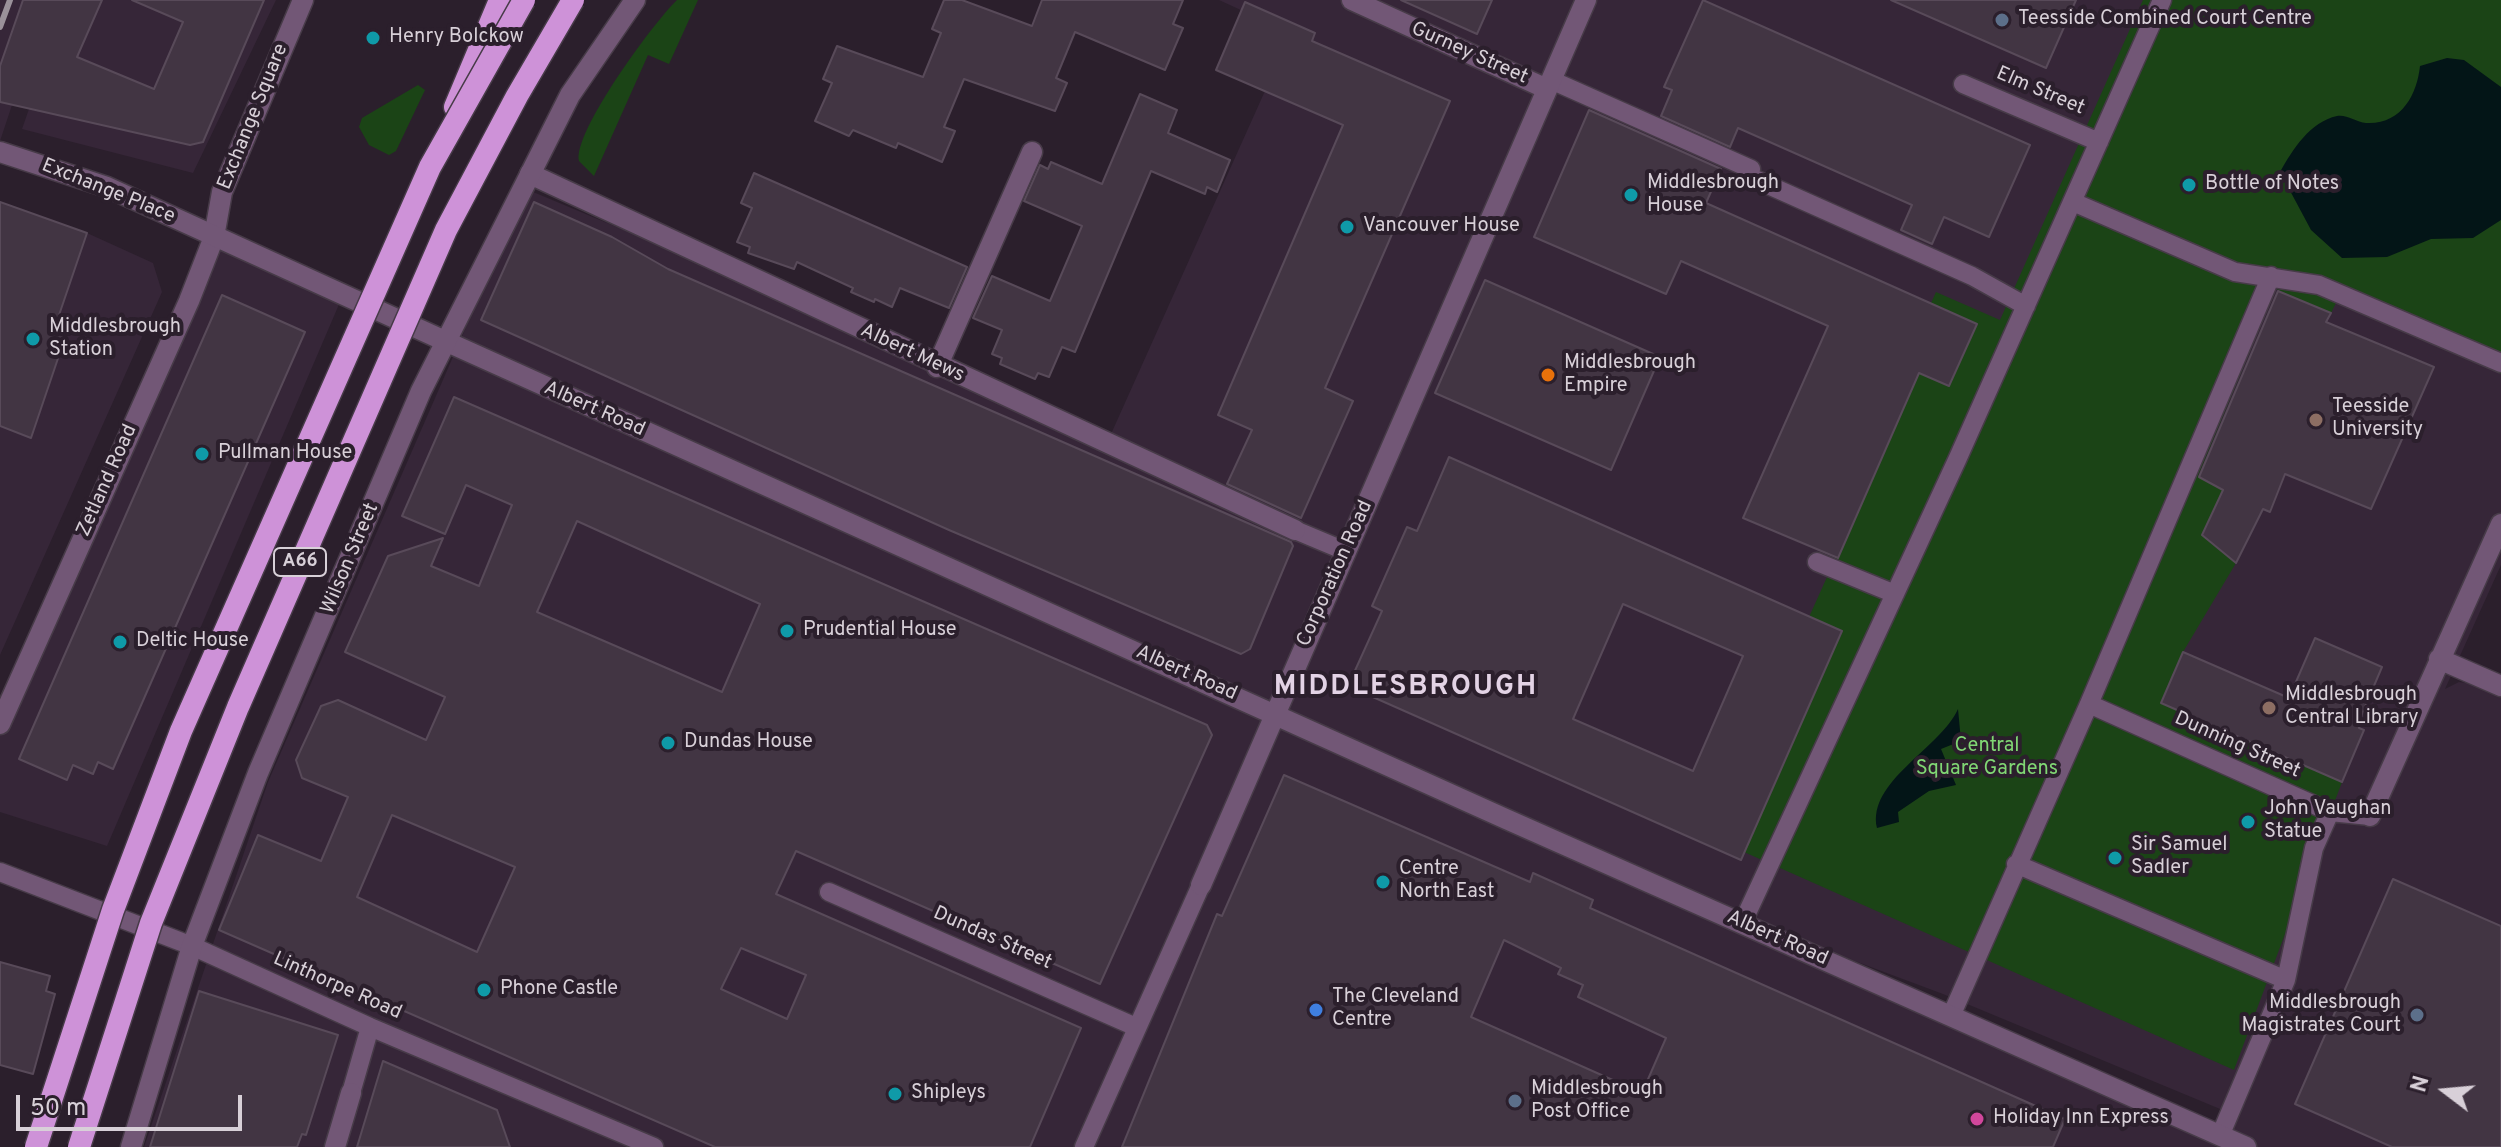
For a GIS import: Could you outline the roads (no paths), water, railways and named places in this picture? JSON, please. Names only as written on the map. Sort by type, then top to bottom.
[{"type":"highway","points":[[430,167],[500,0]]},
{"type":"highway","name":"A66","points":[[36,1147],[113,910],[181,731],[430,167],[524,0]]},
{"type":"highway","name":"A66","points":[[79,1147],[151,923],[238,707],[446,230],[517,96],[573,0]]},
{"type":"street","name":"Exchange Square","points":[[214,237],[222,192],[303,0]]},
{"type":"street","name":"Wilson Street","points":[[131,1147],[192,946],[258,773],[445,341],[570,95],[635,0]]},
{"type":"street","name":"Gurney Street","points":[[1350,0],[1549,85]]},
{"type":"street","name":"Corporation Road","points":[[1084,1147],[1586,0]]},
{"type":"street","points":[[1742,924],[2026,306],[2162,0]]},
{"type":"street","name":"Elm Street","points":[[1963,84],[2099,142]]},
{"type":"street","points":[[1549,85],[1751,169],[1748,176],[1972,276],[2026,306]]},
{"type":"street","name":"Exchange Place","points":[[0,152],[107,187],[214,237]]},
{"type":"street","points":[[937,367],[1032,152]]},
{"type":"street","name":"Albert Mews","points":[[530,174],[937,367],[1295,530]]},
{"type":"street","points":[[2073,202],[2235,272],[2319,285],[2501,363]]},
{"type":"street","name":"Albert Road","points":[[214,237],[1951,1016],[2217,1141],[2246,1147]]},
{"type":"street","name":"Zetland Road","points":[[0,724],[214,237]]},
{"type":"street","points":[[1951,1016],[2089,704],[2271,276]]},
{"type":"street","points":[[2370,816],[2501,524]]},
{"type":"street","points":[[1295,530],[1345,551]]},
{"type":"street","points":[[1817,562],[1895,594]]},
{"type":"street","points":[[2439,659],[2501,686]]},
{"type":"street","name":"Dunning Street","points":[[2089,704],[2330,812],[2370,816]]},
{"type":"street","points":[[2217,1141],[2286,980],[2314,848],[2330,812]]},
{"type":"street","points":[[2016,864],[2286,980]]},
{"type":"street","name":"Linthorpe Road","points":[[0,872],[192,946],[370,1027],[654,1147]]},
{"type":"street","name":"Dundas Street","points":[[829,892],[1136,1027]]},
{"type":"street","points":[[335,1147],[370,1027]]},
{"type":"railway","points":[[0,27],[10,0]]},
{"type":"place","name":"Teesside Combined Court Centre","points":[[2002,20]]},
{"type":"place","name":"Henry Bolckow","points":[[373,38]]},
{"type":"place","name":"Bottle of Notes","points":[[2189,185]]},
{"type":"place","name":"Middlesbrough House","points":[[1631,195]]},
{"type":"place","name":"Vancouver House","points":[[1347,227]]},
{"type":"place","name":"Middlesbrough Station","points":[[33,339]]},
{"type":"place","name":"Middlesbrough Empire","points":[[1548,375]]},
{"type":"place","name":"Teesside University","points":[[2316,420]]},
{"type":"place","name":"Pullman House","points":[[202,454]]},
{"type":"place","name":"Prudential House","points":[[787,631]]},
{"type":"place","name":"Deltic House","points":[[120,642]]},
{"type":"place","name":"Middlesbrough Central Library","points":[[2269,708]]},
{"type":"place","name":"Dundas House","points":[[668,743]]},
{"type":"place","name":"John Vaughan Statue","points":[[2248,822]]},
{"type":"place","name":"Sir Samuel Sadler","points":[[2115,858]]},
{"type":"place","name":"Centre North East","points":[[1383,882]]},
{"type":"place","name":"Phone Castle","points":[[484,990]]},
{"type":"place","name":"The Cleveland Centre","points":[[1316,1010]]},
{"type":"place","name":"Middlesbrough Magistrates Court","points":[[2417,1015]]},
{"type":"place","name":"Shipleys","points":[[895,1094]]},
{"type":"place","name":"Middlesbrough Post Office","points":[[1515,1101]]},
{"type":"place","name":"Holiday Inn Express","points":[[1977,1119]]},
{"type":"district","name":"MIDDLESBROUGH","points":[[1406,688]]},
{"type":"park label","name":"Central Square Gardens","points":[[1987,758]]}]
